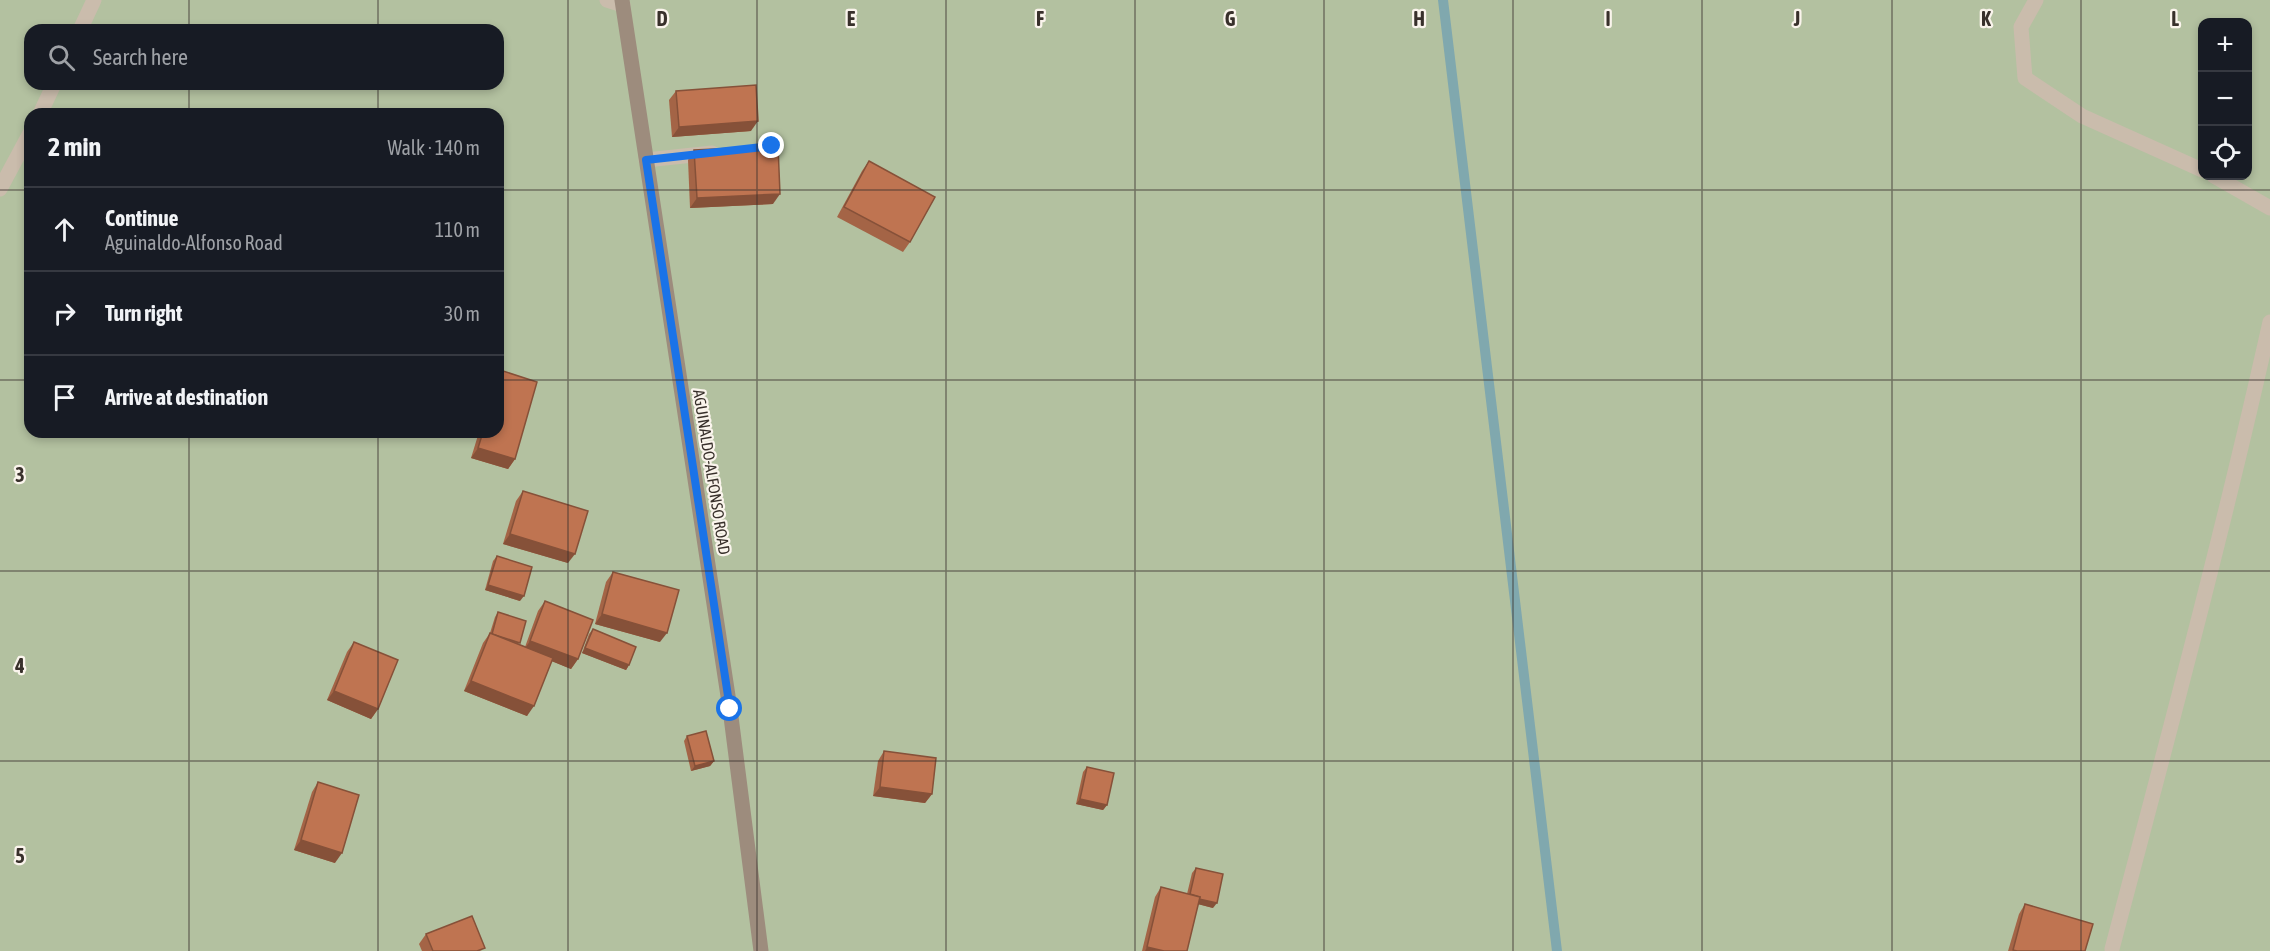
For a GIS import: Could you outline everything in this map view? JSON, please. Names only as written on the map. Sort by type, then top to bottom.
[{"type":"main road","name":"AGUINALDO-ALFONSO ROAD","points":[[622,2],[730,709],[761,951]]},
{"type":"street","points":[[83,24],[94,0]]},
{"type":"street","points":[[607,0],[622,2]]},
{"type":"street","points":[[2036,0],[2021,27],[2025,78],[2082,116],[2198,168]]},
{"type":"street","points":[[43,108],[51,90]]},
{"type":"street","points":[[0,189],[24,144]]},
{"type":"street","points":[[646,160],[726,151]]},
{"type":"street","points":[[2221,180],[2270,208]]},
{"type":"street","points":[[2112,949],[2193,642],[2246,430],[2270,322]]},
{"type":"green space","points":[[0,0],[2270,0],[2270,951],[0,951]]},
{"type":"building","points":[[756,85],[758,121],[679,127],[676,91]]},
{"type":"building","points":[[778,146],[780,194],[697,198],[694,150]]},
{"type":"building","points":[[869,161],[935,197],[910,242],[844,207]]},
{"type":"building","points":[[504,371],[537,382],[515,459],[478,448],[481,438],[504,438]]},
{"type":"building","points":[[523,491],[588,511],[575,554],[510,534]]},
{"type":"building","points":[[497,556],[532,567],[524,596],[488,585]]},
{"type":"building","points":[[613,572],[679,590],[667,633],[602,614]]},
{"type":"building","points":[[545,601],[593,620],[578,659],[530,641]]},
{"type":"building","points":[[498,612],[526,621],[520,643],[492,634]]},
{"type":"building","points":[[593,629],[636,647],[629,665],[585,648]]},
{"type":"building","points":[[490,633],[553,658],[534,706],[471,681]]},
{"type":"building","points":[[354,642],[398,660],[378,709],[334,691]]},
{"type":"building","points":[[706,731],[714,761],[695,766],[687,736]]},
{"type":"building","points":[[884,751],[936,758],[932,794],[880,787]]},
{"type":"building","points":[[1087,767],[1114,773],[1107,805],[1080,799]]},
{"type":"building","points":[[318,782],[359,795],[342,853],[301,840]]},
{"type":"building","points":[[1196,868],[1223,874],[1217,903],[1199,899],[1200,897],[1190,894]]},
{"type":"building","points":[[1161,887],[1200,897],[1187,951],[1164,951],[1147,947]]},
{"type":"building","points":[[2025,904],[2093,924],[2085,951],[2013,950]]},
{"type":"building","points":[[472,916],[485,948],[477,951],[433,951],[426,934]]},
{"type":"waterway","points":[[1443,0],[1557,951]]},
{"type":"route","points":[[730,709],[646,160],[772,146]]}]
